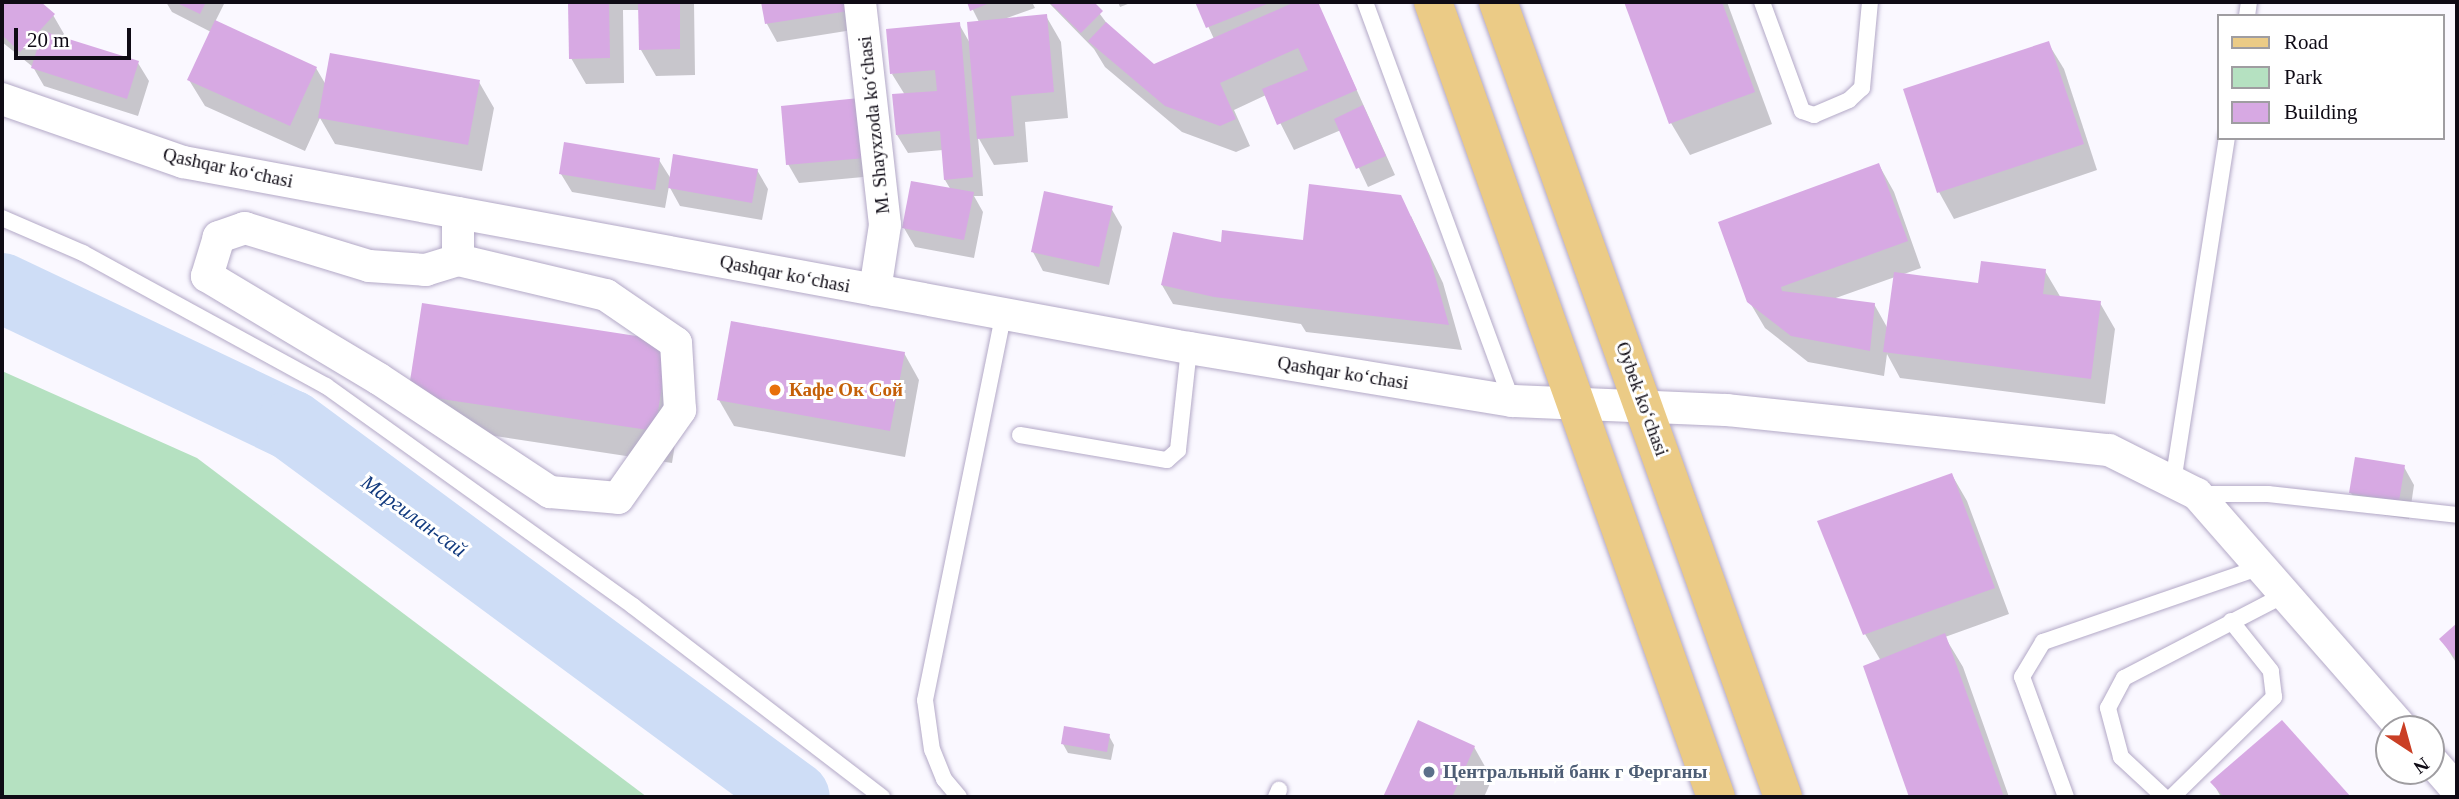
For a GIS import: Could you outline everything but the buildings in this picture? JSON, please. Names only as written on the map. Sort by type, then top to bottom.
[{"type":"main road","points":[[1433,2],[1716,797]]},
{"type":"main road","name":"Oybek ko‘chasi","points":[[1498,2],[1645,405],[1783,797]]},
{"type":"street","name":"M. Shayxzoda koʻchasi","points":[[860,2],[885,225],[875,290]]},
{"type":"street","name":"Qashqar koʻchasi","points":[[2,99],[183,162],[1189,348],[1511,401],[1645,405],[2109,450],[2185,488]]},
{"type":"street","points":[[458,213],[458,260]]},
{"type":"street","points":[[245,228],[369,267],[426,270],[458,260],[606,295],[676,343],[680,410],[618,498],[550,492],[379,379],[207,276],[219,237],[245,228]]},
{"type":"street","points":[[2185,488],[2261,567],[2391,715]]},
{"type":"street","points":[[2445,776],[2457,790]]},
{"type":"lane","points":[[1365,2],[1511,401]]},
{"type":"lane","points":[[1762,2],[1802,111],[1814,115],[1849,100],[1862,88],[1870,2]]},
{"type":"lane","points":[[2227,140],[2185,488],[2457,514]]},
{"type":"lane","points":[[2,218],[83,253],[326,386],[633,606],[882,797]]},
{"type":"lane","points":[[959,797],[944,779],[932,750],[925,700],[1004,313]]},
{"type":"lane","points":[[1020,435],[1167,460],[1178,450],[1189,348]]},
{"type":"lane","points":[[2066,797],[2022,677],[2043,642],[2261,567]]},
{"type":"lane","points":[[2164,797],[2121,757],[2108,708],[2124,678],[2284,595]]},
{"type":"lane","points":[[2172,797],[2274,698],[2271,671],[2231,621]]},
{"type":"green space","points":[[2,371],[197,458],[647,797],[2,797]]},
{"type":"waterway","name":"Маргилан-сай","points":[[2,288],[291,425],[795,797]]},
{"type":"place","name":"Кафе Ок Сой","points":[[775,390]]},
{"type":"place","name":"Центральный банк г Ферганы","points":[[1429,772]]}]
